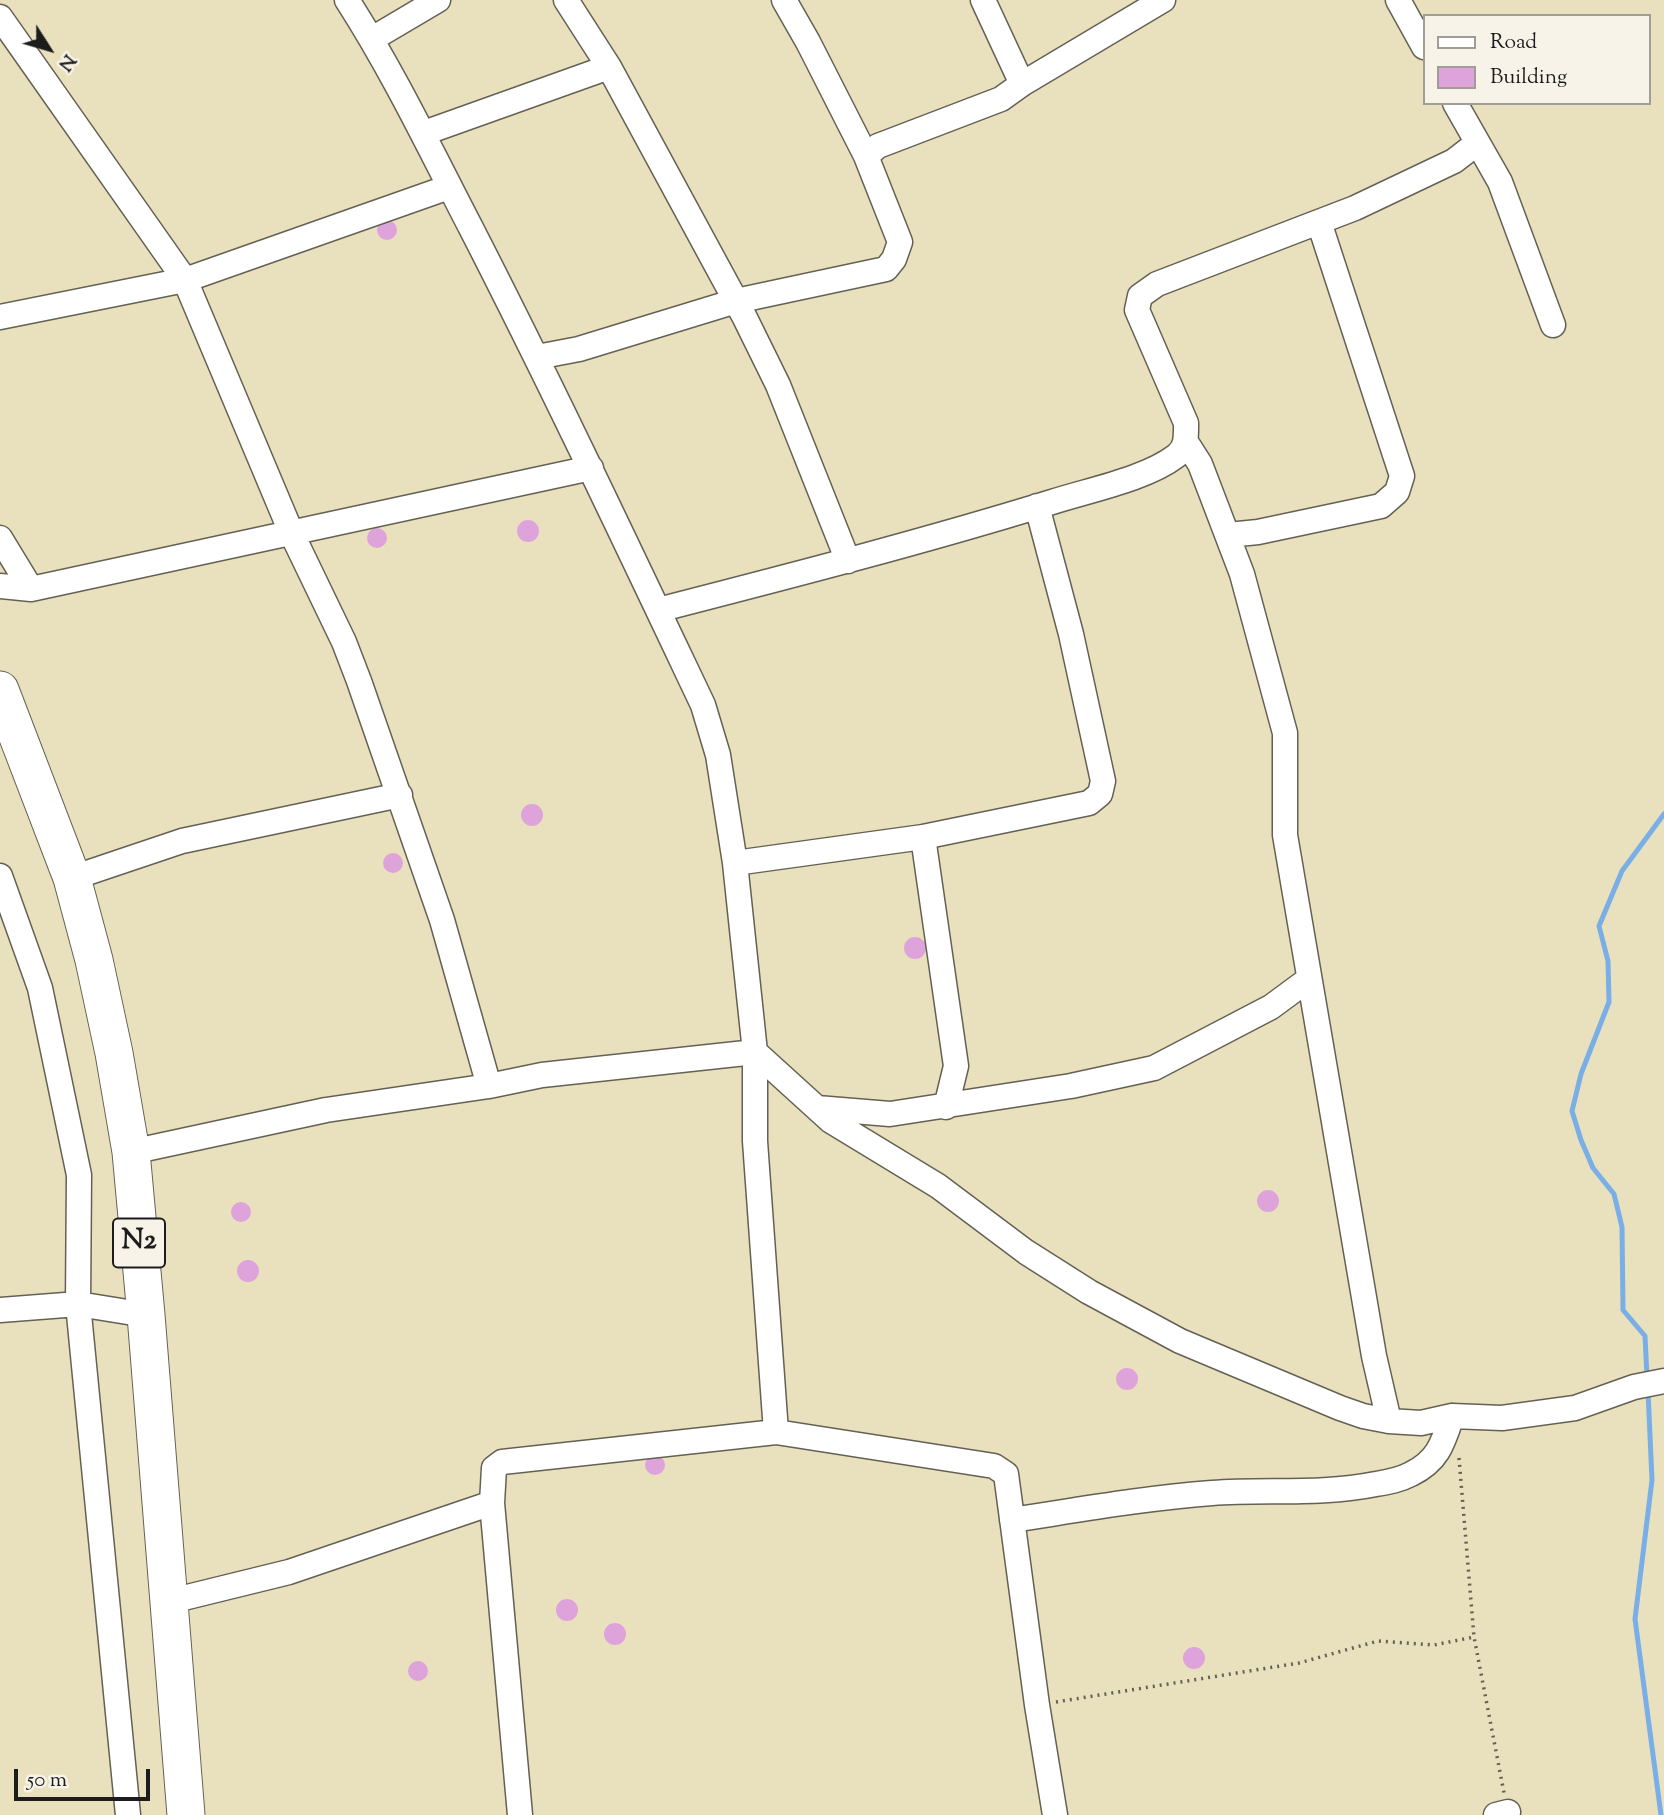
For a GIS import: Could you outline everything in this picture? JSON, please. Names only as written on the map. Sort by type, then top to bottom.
[{"type":"highway","name":"N2","points":[[0,690],[72,878],[94,960],[131,1152],[186,1815]]},
{"type":"street","points":[[347,0],[424,133],[537,357],[703,705],[711,730],[718,755],[735,863],[755,1052],[755,1141],[776,1432]]},
{"type":"street","points":[[372,39],[438,0]]},
{"type":"street","points":[[566,0],[609,68],[736,301],[778,385],[848,561]]},
{"type":"street","points":[[537,357],[579,349],[736,301],[886,269],[894,259],[900,242],[891,214],[866,156],[808,42],[783,0]]},
{"type":"street","points":[[984,0],[1022,84]]},
{"type":"street","points":[[866,156],[878,146],[1001,99],[1163,0]]},
{"type":"street","points":[[1398,0],[1422,43]]},
{"type":"street","points":[[0,17],[185,280],[292,533],[344,642],[400,794],[442,920],[489,1086]]},
{"type":"street","points":[[424,133],[609,68]]},
{"type":"street","points":[[1456,105],[1500,182],[1553,325]]},
{"type":"street","points":[[658,610],[848,561],[1149,472],[1178,455],[1186,442],[1186,423],[1138,310],[1140,296],[1157,284],[1355,208],[1454,161],[1476,144]]},
{"type":"street","points":[[0,317],[185,280],[449,187]]},
{"type":"street","points":[[1228,535],[1258,532],[1381,506],[1397,492],[1402,477],[1319,222]]},
{"type":"street","points":[[1186,442],[1200,464],[1242,574],[1285,733],[1285,835],[1374,1356],[1389,1421]]},
{"type":"street","points":[[0,586],[31,589],[592,468]]},
{"type":"street","points":[[735,863],[923,837],[1089,803],[1100,794],[1103,781],[1071,634],[1037,506]]},
{"type":"street","points":[[0,538],[31,589]]},
{"type":"street","points":[[72,878],[182,841],[400,794]]},
{"type":"street","points":[[923,837],[956,1066],[946,1107]]},
{"type":"street","points":[[0,876],[40,988],[79,1175],[78,1304],[128,1815]]},
{"type":"street","points":[[817,1108],[890,1114],[1071,1086],[1154,1068],[1271,1007],[1309,979]]},
{"type":"street","points":[[131,1152],[326,1110],[489,1086],[542,1075],[755,1052],[831,1121],[938,1186],[1026,1252],[1089,1292],[1180,1341],[1340,1408],[1389,1421],[1421,1423],[1452,1416],[1502,1418],[1576,1408],[1634,1387],[1661,1381]]},
{"type":"street","points":[[0,1310],[78,1304],[146,1315]]},
{"type":"street","points":[[1012,1520],[1164,1497],[1257,1491],[1337,1491],[1394,1480],[1408,1476],[1434,1460],[1445,1439],[1452,1416]]},
{"type":"street","points":[[520,1815],[492,1503],[495,1468],[502,1462],[776,1432],[994,1466],[1006,1474],[1037,1705],[1055,1815]]},
{"type":"street","points":[[167,1602],[289,1572],[492,1503]]},
{"type":"path","points":[[1452,1416],[1459,1450],[1474,1637],[1502,1814]]},
{"type":"path","points":[[1037,1705],[1298,1663],[1377,1641],[1434,1645],[1474,1637]]},
{"type":"building","points":[[387,220],[394,223],[397,230],[394,237],[387,240],[380,237],[377,230],[380,223]]},
{"type":"building","points":[[528,520],[538,527],[539,531],[532,541],[528,542],[518,535],[517,531],[524,521]]},
{"type":"building","points":[[373,528],[381,528],[387,538],[381,548],[373,548],[367,542],[367,534]]},
{"type":"building","points":[[532,804],[542,811],[543,815],[536,825],[532,826],[522,819],[521,815],[528,805]]},
{"type":"building","points":[[389,853],[397,853],[403,863],[397,873],[389,873],[383,867],[383,859]]},
{"type":"building","points":[[915,937],[925,944],[926,948],[919,958],[915,959],[905,952],[904,948],[911,938]]},
{"type":"building","points":[[1268,1190],[1278,1197],[1279,1201],[1272,1211],[1268,1212],[1258,1205],[1257,1201],[1264,1191]]},
{"type":"building","points":[[237,1202],[245,1202],[251,1212],[245,1222],[237,1222],[231,1216],[231,1208]]},
{"type":"building","points":[[248,1260],[258,1267],[259,1271],[252,1281],[248,1282],[238,1275],[237,1271],[244,1261]]},
{"type":"building","points":[[1127,1368],[1137,1375],[1138,1379],[1131,1389],[1127,1390],[1117,1383],[1116,1379],[1123,1369]]},
{"type":"building","points":[[655,1455],[662,1458],[665,1465],[662,1472],[655,1475],[648,1472],[645,1465],[648,1458]]},
{"type":"building","points":[[567,1599],[577,1606],[578,1610],[571,1620],[567,1621],[557,1614],[556,1610],[563,1600]]},
{"type":"building","points":[[615,1623],[625,1630],[626,1634],[619,1644],[615,1645],[605,1638],[604,1634],[611,1624]]},
{"type":"building","points":[[1194,1647],[1204,1654],[1205,1658],[1198,1668],[1194,1669],[1184,1662],[1183,1658],[1190,1648]]},
{"type":"building","points":[[414,1661],[422,1661],[428,1671],[422,1681],[414,1681],[408,1675],[408,1667]]},
{"type":"waterway","points":[[1647,1377],[1645,1336],[1623,1310],[1622,1227],[1614,1194],[1593,1168],[1572,1111],[1581,1074],[1609,1002],[1608,961],[1599,926],[1622,871],[1664,814]]},
{"type":"waterway","points":[[1648,1391],[1652,1480],[1635,1619],[1661,1815]]}]
